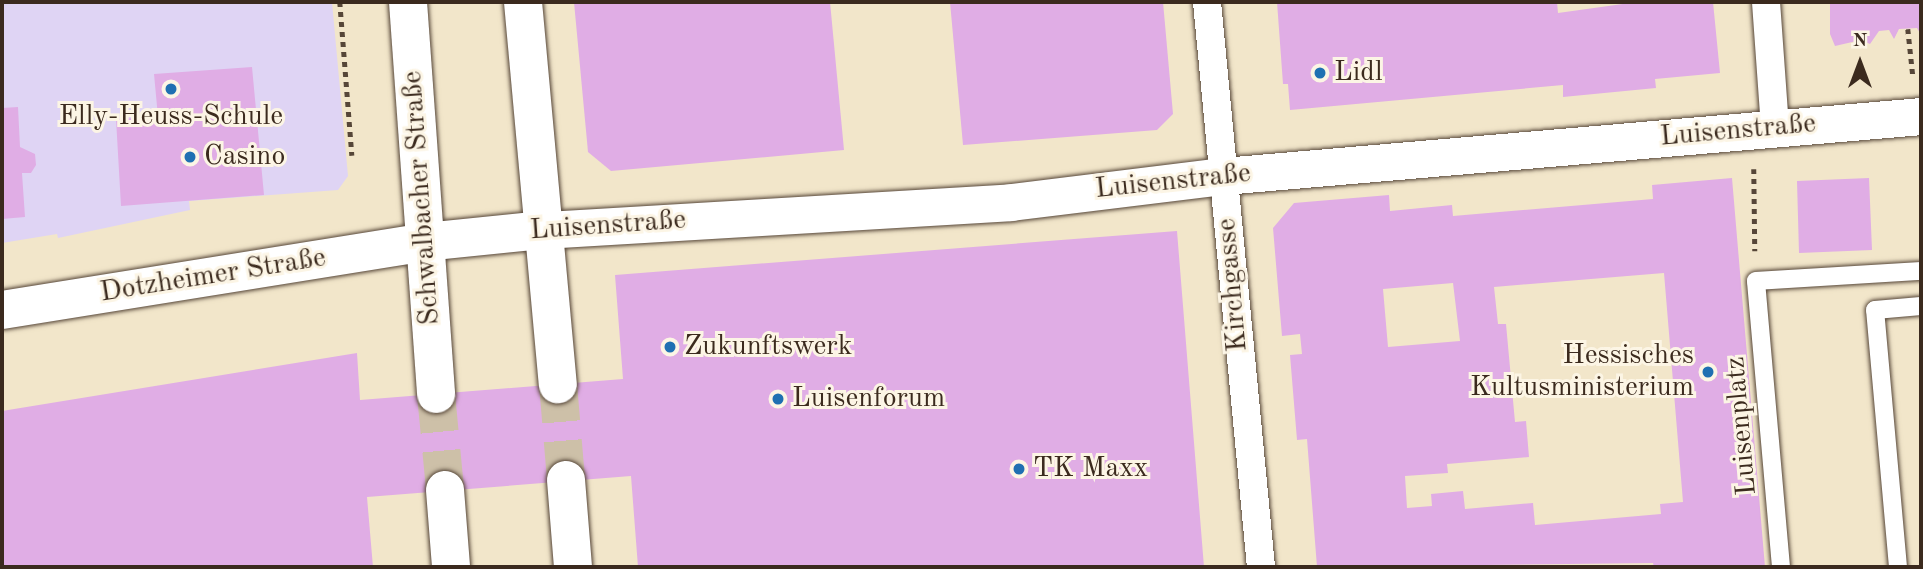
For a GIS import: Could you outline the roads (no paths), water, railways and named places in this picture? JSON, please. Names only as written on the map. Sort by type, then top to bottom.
[{"type":"main road","name":"Schwalbacher Straße","points":[[408,2],[436,394]]},
{"type":"main road","points":[[523,2],[558,384]]},
{"type":"main road","name":"Luisenstraße","points":[[425,242],[544,230]]},
{"type":"main road","name":"Dotzheimer Straße","points":[[2,310],[425,242]]},
{"type":"main road","points":[[566,480],[573,567]]},
{"type":"main road","points":[[445,490],[452,567]]},
{"type":"street","name":"Kirchgasse","points":[[1207,2],[1261,567]]},
{"type":"street","points":[[1766,2],[1775,128]]},
{"type":"street","name":"Luisenstraße","points":[[544,230],[953,206],[1223,176],[1921,116]]},
{"type":"lane","name":"Luisenplatz","points":[[1781,567],[1756,281],[1921,271]]},
{"type":"lane","points":[[1898,567],[1875,310],[1921,306]]},
{"type":"tunnel","points":[[558,384],[566,480]]},
{"type":"tunnel","points":[[436,394],[445,490]]},
{"type":"place","name":"Lidl","points":[[1320,73]]},
{"type":"place","name":"Elly-Heuss-Schule","points":[[171,89]]},
{"type":"place","name":"Casino","points":[[190,157]]},
{"type":"place","name":"Zukunftswerk","points":[[670,347]]},
{"type":"place","name":"Hessisches Kultusministerium","points":[[1708,372]]},
{"type":"place","name":"Luisenforum","points":[[778,399]]},
{"type":"place","name":"TK Maxx","points":[[1019,469]]}]
